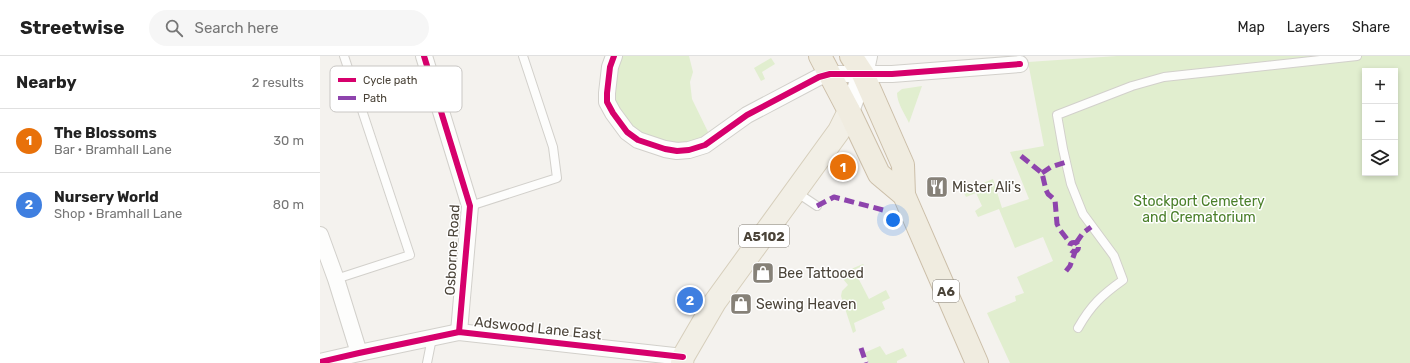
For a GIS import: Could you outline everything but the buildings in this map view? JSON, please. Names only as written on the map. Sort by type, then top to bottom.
[{"type":"highway","name":"A6","points":[[851,56],[864,65],[904,165],[904,195],[977,363]]},
{"type":"highway","name":"A6","points":[[825,65],[879,174],[904,195]]},
{"type":"main road","name":"A5102","points":[[683,360],[715,302],[839,131],[849,111]]},
{"type":"street","name":"Osborne Road","points":[[424,56],[427,66]]},
{"type":"street","points":[[614,56],[610,67],[606,92],[607,102],[613,113],[627,132],[638,140],[665,149],[677,151],[689,150],[705,145],[748,114],[819,77],[825,65],[864,65],[907,73],[984,61],[1020,64]]},
{"type":"street","points":[[849,111],[864,65]]},
{"type":"street","name":"Osborne Road","points":[[441,112],[470,206],[459,332]]},
{"type":"street","points":[[320,235],[323,252],[336,279],[359,352]]},
{"type":"street","name":"Adswood Lane East","points":[[320,362],[359,352],[459,332],[683,360]]},
{"type":"lane","points":[[344,56],[347,66]]},
{"type":"lane","points":[[470,206],[557,178],[553,147],[523,56]]},
{"type":"lane","points":[[1078,328],[1087,312],[1098,300],[1123,280],[1114,256],[1087,220],[1078,202],[1069,176],[1058,116],[1132,86],[1164,78],[1358,56]]},
{"type":"lane","points":[[336,279],[410,254],[363,112]]},
{"type":"lane","points":[[796,192],[817,206]]},
{"type":"lane","points":[[427,363],[432,338]]},
{"type":"green space","points":[[619,56],[689,56],[693,72],[690,82],[692,99],[710,136],[675,146],[637,132],[616,108],[613,93]]},
{"type":"green space","name":"Stockport Cemetery and Crematorium","points":[[1117,56],[1410,56],[1410,363],[1010,363],[987,313],[1016,301],[1015,296],[1024,293],[1017,277],[1053,261],[1043,237],[1015,248],[999,209],[978,217],[975,211],[982,206],[976,193],[966,197],[963,191],[993,179],[1002,208],[1029,199],[1010,152],[1044,146],[1028,62]]},
{"type":"green space","points":[[771,58],[775,64],[762,72],[765,79],[761,81],[754,68]]},
{"type":"green space","points":[[922,86],[909,123],[900,105],[897,93],[902,89]]},
{"type":"green space","points":[[863,264],[864,265],[854,270],[869,299],[886,290],[890,298],[882,302],[885,309],[854,323],[856,331],[853,333],[841,296],[842,291],[848,285],[839,274]]},
{"type":"green space","points":[[880,346],[886,355],[903,348],[907,356],[897,361],[897,363],[869,363],[864,353]]},
{"type":"marked path","points":[[1021,156],[1042,173],[1046,190],[1055,200],[1057,224],[1071,244]]},
{"type":"marked path","points":[[1042,173],[1051,167],[1066,162]]},
{"type":"marked path","points":[[817,206],[834,197],[883,210]]},
{"type":"marked path","points":[[1076,243],[1083,233],[1091,227]]},
{"type":"marked path","points":[[1074,242],[1079,247],[1074,252],[1069,247],[1074,242]]},
{"type":"marked path","points":[[1066,271],[1070,266],[1075,252]]},
{"type":"marked path","points":[[861,348],[866,363]]},
{"type":"cycle path","points":[[424,56],[427,66]]},
{"type":"cycle path","points":[[614,56],[610,67],[607,93],[607,102],[613,113],[627,132],[638,140],[665,149],[677,151],[689,150],[705,145],[747,115],[819,77],[830,74],[892,74],[1020,64]]},
{"type":"cycle path","points":[[441,112],[470,206],[459,332]]},
{"type":"cycle path","points":[[320,362],[459,332],[683,357]]},
{"type":"place","name":"The Blossoms","points":[[843,167]]},
{"type":"place","name":"Mister Ali's","points":[[937,187]]},
{"type":"place","name":"Bee Tattooed","points":[[763,273]]},
{"type":"place","name":"Nursery World","points":[[690,300]]},
{"type":"place","name":"Sewing Heaven","points":[[741,304]]}]
